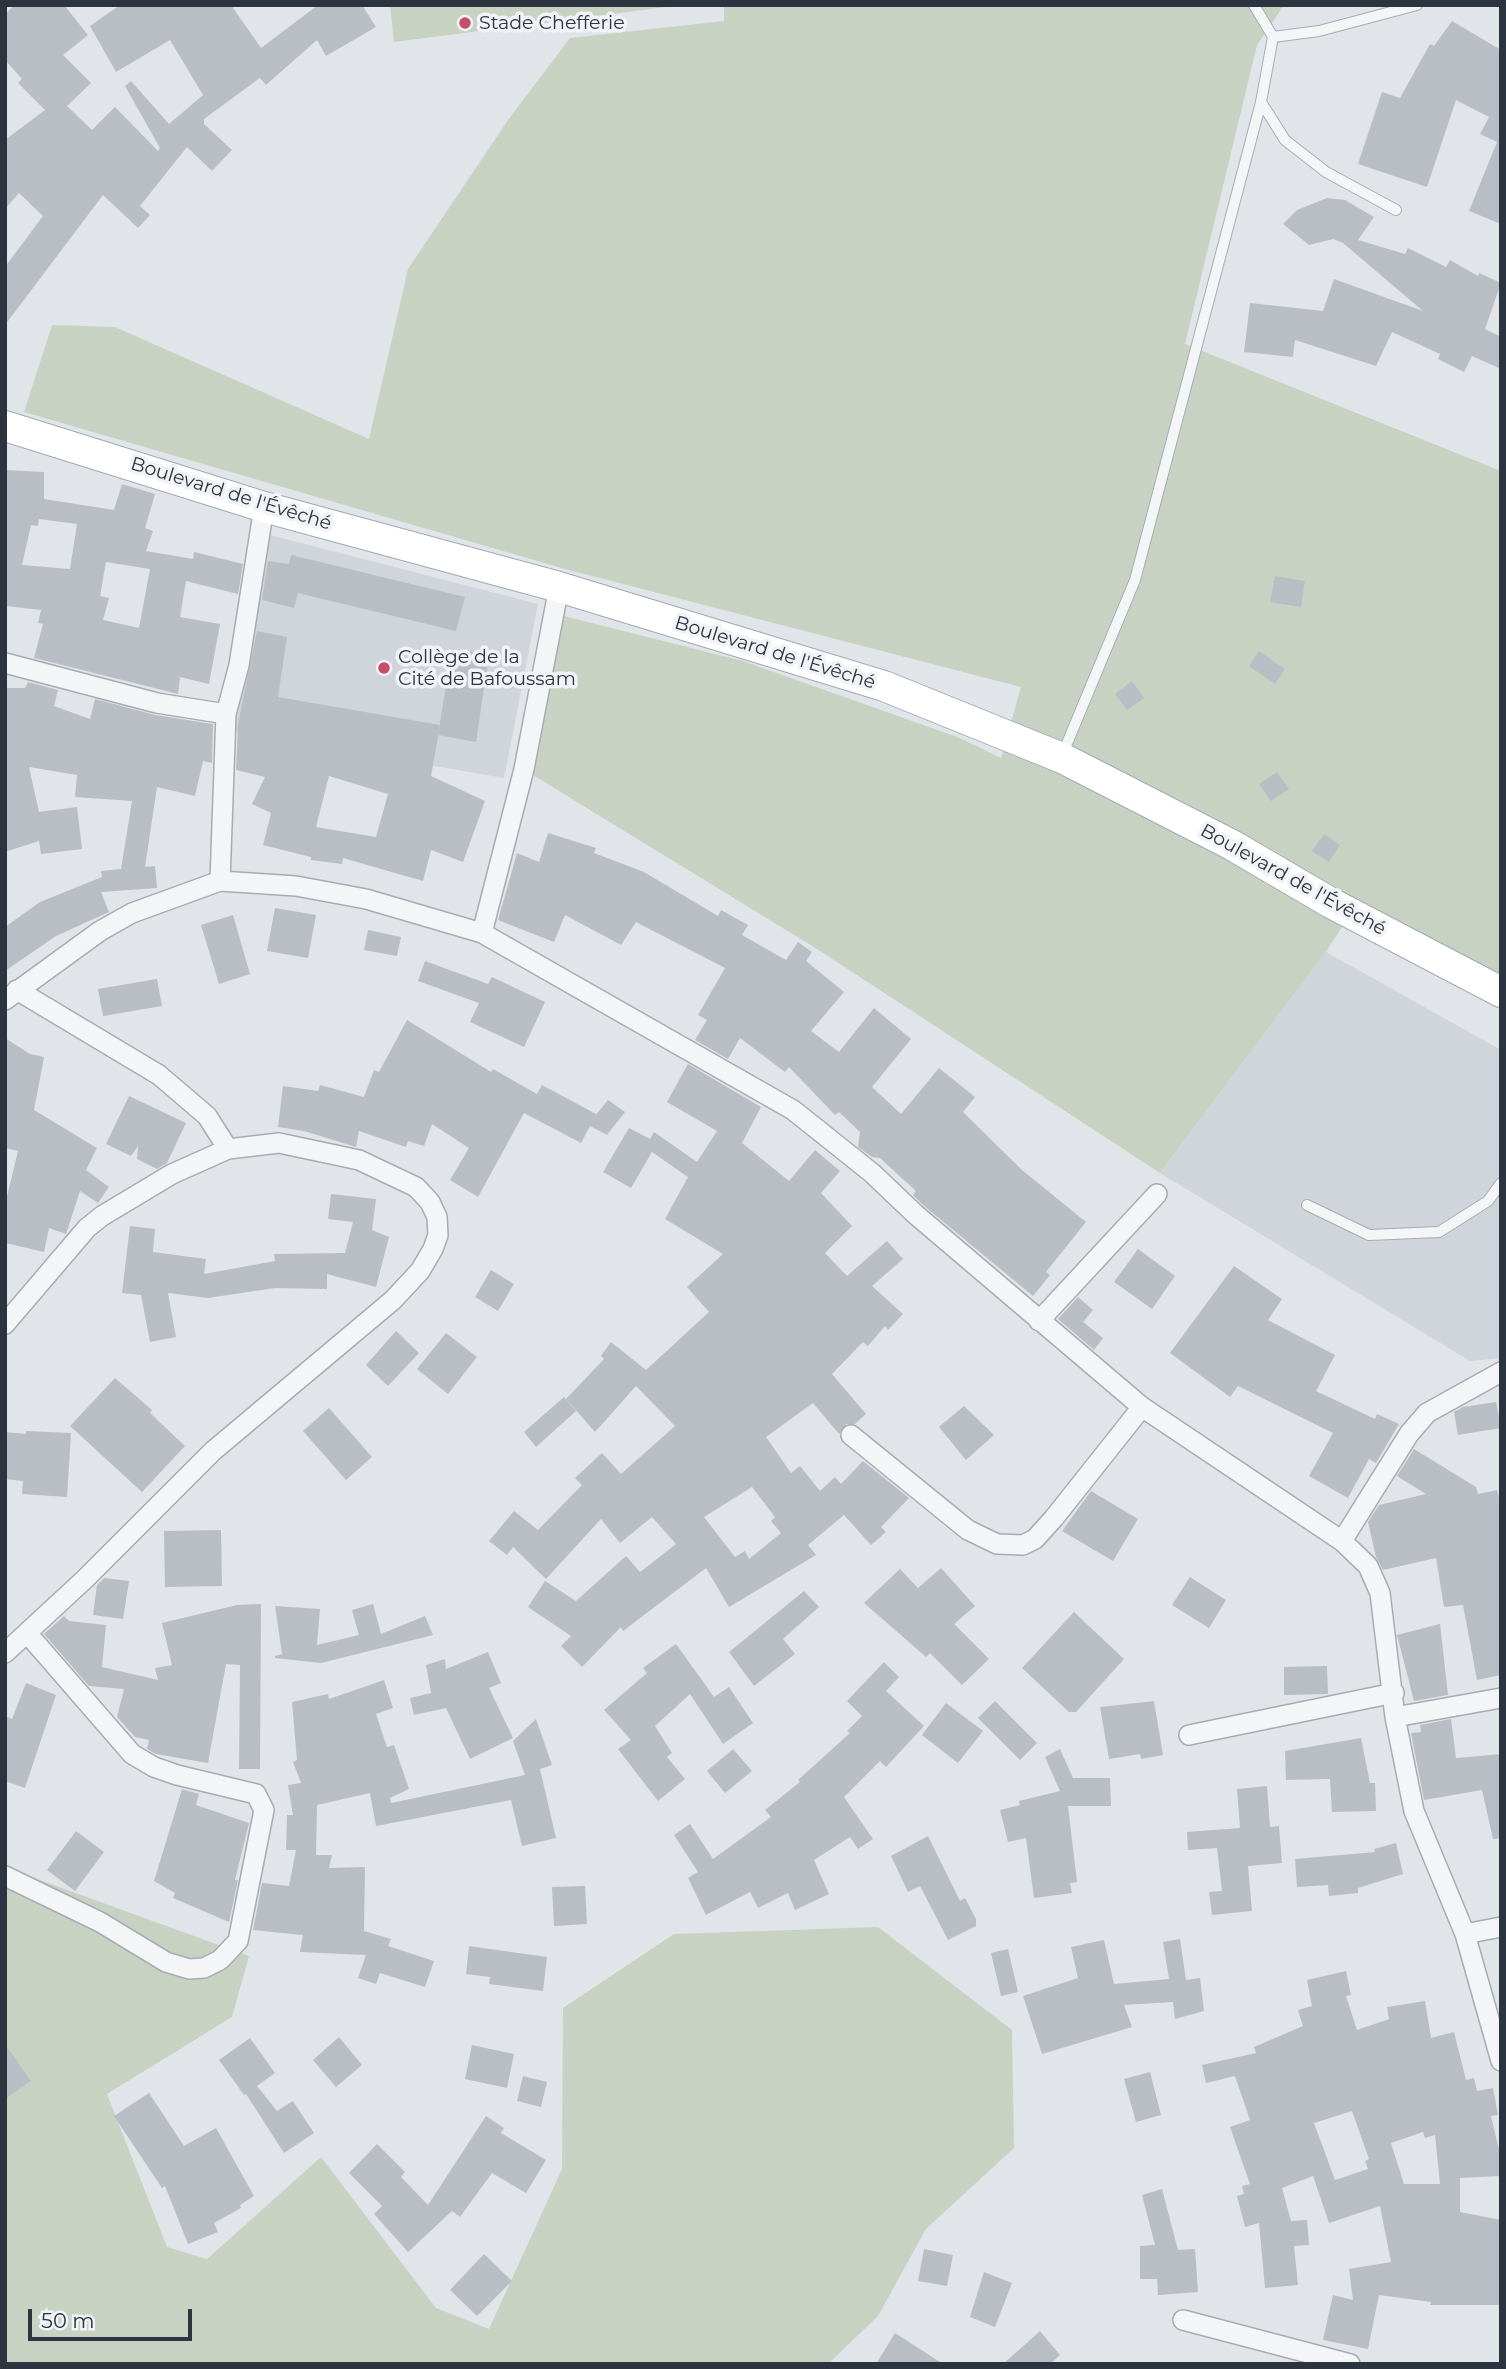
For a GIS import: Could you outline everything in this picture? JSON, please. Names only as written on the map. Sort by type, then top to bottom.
[{"type":"main road","name":"Boulevard de l'Évêché","points":[[5,426],[264,508],[559,587],[884,686],[1062,758],[1232,845],[1331,902],[1501,992]]},
{"type":"street","points":[[220,881],[226,714],[239,665],[264,508]]},
{"type":"street","points":[[482,933],[524,769],[559,587]]},
{"type":"street","points":[[5,663],[157,703],[226,714]]},
{"type":"street","points":[[228,1149],[207,1116],[159,1074],[11,995],[100,931],[132,913],[220,881],[296,886],[366,899],[482,933],[793,1111],[872,1173],[1039,1321],[1142,1407],[1342,1541],[1368,1566],[1380,1593],[1395,1717],[1414,1811],[1465,1934],[1501,2061]]},
{"type":"street","points":[[5,1324],[87,1228],[102,1216],[172,1174],[228,1149],[279,1143],[359,1160],[416,1187],[430,1202],[437,1217],[438,1235],[433,1249],[420,1270],[377,1316],[213,1451],[5,1653]]},
{"type":"street","points":[[1039,1321],[1157,1194]]},
{"type":"street","points":[[1342,1541],[1409,1434],[1427,1413],[1501,1372]]},
{"type":"street","points":[[851,1435],[968,1530],[997,1544],[1023,1545],[1035,1539],[1054,1518],[1142,1407]]},
{"type":"street","points":[[5,1876],[100,1922],[166,1962],[189,1969],[204,1968],[220,1960],[237,1941],[264,1810],[256,1794],[177,1775],[154,1767],[132,1754],[27,1633]]},
{"type":"street","points":[[1189,1735],[1394,1693]]},
{"type":"street","points":[[1395,1717],[1501,1698]]},
{"type":"street","points":[[1465,1934],[1501,1927]]},
{"type":"street","points":[[1184,2320],[1350,2364]]},
{"type":"lane","points":[[1062,758],[1135,580],[1261,102],[1273,37],[1254,5]]},
{"type":"lane","points":[[1273,37],[1319,31],[1418,5]]},
{"type":"lane","points":[[1261,102],[1285,140],[1302,156],[1396,210]]},
{"type":"lane","points":[[1307,1205],[1369,1235],[1439,1233],[1488,1201],[1501,1183]]},
{"type":"shaded area","name":"Collège de la Cité de Bafoussam","points":[[270,535],[538,604],[504,778],[231,731],[265,544]]},
{"type":"shaded area","points":[[1326,952],[1501,1050],[1501,1358],[1470,1361],[1160,1173]]},
{"type":"green space","name":"Stade Chefferie","points":[[390,5],[682,5],[394,42]]},
{"type":"green space","points":[[724,5],[1284,5],[1257,45],[1185,344],[1501,471],[1501,974],[1357,903],[1326,952],[1160,1173],[817,949],[528,772],[564,616],[743,661],[960,738],[1001,758],[1021,687],[565,569],[24,412],[52,325],[115,327],[369,439],[408,269],[508,120],[570,38],[724,21]]},
{"type":"green space","points":[[5,1872],[29,1876],[249,1956],[232,2017],[107,2094],[167,2247],[207,2259],[321,2157],[436,2308],[489,2329],[562,2169],[563,2008],[674,1934],[878,1927],[1012,2030],[1014,2148],[926,2229],[878,2316],[828,2364],[5,2364]]},
{"type":"building","points":[[14,5],[64,5],[88,35],[63,55],[91,83],[67,106],[92,130],[115,107],[158,151],[160,148],[125,86],[131,81],[169,124],[203,95],[170,40],[116,72],[90,26],[120,5],[231,5],[261,48],[318,5],[362,5],[376,27],[326,56],[317,40],[266,85],[260,78],[204,119],[204,124],[232,150],[212,171],[187,147],[140,206],[150,215],[138,228],[103,195],[5,325],[5,267],[43,216],[19,193],[5,209],[5,140],[45,110],[18,83],[22,79],[5,60],[5,15]]},
{"type":"building","points":[[1452,21],[1501,50],[1501,224],[1469,211],[1497,142],[1480,134],[1489,117],[1456,100],[1427,187],[1358,164],[1382,92],[1400,98],[1430,44],[1434,46]]},
{"type":"building","points":[[1327,198],[1345,200],[1374,217],[1358,240],[1405,254],[1408,248],[1446,267],[1450,260],[1478,276],[1479,273],[1501,283],[1485,329],[1501,337],[1501,369],[1472,356],[1464,372],[1438,359],[1440,354],[1392,332],[1376,366],[1295,340],[1293,357],[1244,352],[1250,303],[1323,311],[1334,279],[1423,311],[1343,243],[1333,239],[1309,245],[1283,224],[1297,210]]},
{"type":"building","points":[[5,470],[44,472],[44,499],[114,510],[122,484],[155,494],[145,528],[153,531],[146,551],[193,559],[194,552],[243,564],[238,594],[186,581],[180,617],[220,624],[209,684],[180,677],[178,694],[34,658],[43,624],[38,623],[41,610],[5,606]],"holes":[[[39,519],[77,524],[70,569],[22,565],[31,525],[38,526]],[[106,562],[150,569],[139,628],[103,620],[109,598],[100,596]]]},
{"type":"building","points":[[291,555],[465,597],[456,631],[298,593],[294,608],[262,600],[268,561],[289,564]]},
{"type":"building","points":[[1275,576],[1305,581],[1301,607],[1270,602]]},
{"type":"building","points":[[257,631],[287,637],[278,697],[440,725],[431,776],[485,801],[463,862],[431,850],[423,881],[343,858],[342,864],[311,860],[311,857],[263,845],[271,813],[252,804],[265,777],[236,770],[238,724]],"holes":[[[329,776],[388,794],[376,837],[316,827]]]},
{"type":"building","points":[[452,649],[489,654],[476,742],[438,735]]},
{"type":"building","points":[[1259,651],[1285,669],[1275,684],[1249,666]]},
{"type":"building","points":[[1132,681],[1144,698],[1127,710],[1115,694]]},
{"type":"building","points":[[28,682],[58,690],[54,706],[90,719],[95,699],[155,715],[213,724],[212,763],[203,761],[195,796],[157,787],[145,867],[155,866],[157,888],[101,892],[109,912],[56,936],[5,971],[5,927],[40,902],[102,877],[101,871],[121,869],[132,801],[75,797],[77,775],[29,767],[39,812],[77,807],[82,849],[41,854],[39,841],[5,852],[5,688],[25,688]]},
{"type":"building","points":[[1277,772],[1289,789],[1271,801],[1259,784]]},
{"type":"building","points":[[548,833],[596,848],[594,853],[644,872],[718,916],[721,910],[748,925],[742,935],[786,960],[798,942],[812,952],[806,961],[844,992],[811,1031],[839,1052],[874,1008],[911,1039],[872,1087],[901,1114],[939,1068],[975,1097],[963,1112],[1022,1170],[1086,1222],[1046,1272],[1050,1275],[1033,1296],[923,1205],[913,1195],[916,1191],[880,1158],[872,1157],[858,1147],[860,1132],[839,1112],[835,1115],[789,1067],[785,1072],[740,1038],[728,1059],[695,1040],[707,1020],[698,1015],[725,968],[636,922],[621,945],[565,915],[554,942],[498,920],[517,853],[539,862]]},
{"type":"building","points":[[1324,834],[1340,845],[1329,862],[1312,851]]},
{"type":"building","points":[[275,908],[316,915],[308,958],[267,951]]},
{"type":"building","points":[[233,915],[250,974],[219,984],[201,925]]},
{"type":"building","points":[[368,930],[401,937],[397,956],[364,950]]},
{"type":"building","points":[[425,961],[488,984],[492,977],[545,1002],[524,1047],[470,1022],[479,1003],[418,981]]},
{"type":"building","points":[[157,979],[162,1006],[103,1016],[98,989]]},
{"type":"building","points":[[407,1020],[491,1072],[493,1069],[537,1094],[542,1085],[596,1114],[595,1116],[608,1100],[625,1112],[607,1135],[590,1126],[581,1143],[524,1113],[478,1197],[450,1180],[469,1148],[432,1124],[424,1146],[408,1141],[406,1147],[359,1131],[356,1147],[304,1131],[278,1127],[283,1086],[318,1091],[320,1085],[364,1097],[374,1070],[379,1072]]},
{"type":"building","points":[[5,1038],[30,1054],[44,1057],[34,1110],[97,1148],[86,1170],[109,1187],[98,1203],[80,1191],[66,1234],[49,1228],[44,1252],[5,1243],[5,1205],[18,1151],[5,1148]]},
{"type":"building","points":[[688,1064],[761,1107],[742,1143],[789,1181],[815,1150],[840,1171],[821,1193],[852,1226],[825,1253],[847,1276],[887,1241],[903,1259],[872,1286],[903,1314],[888,1330],[885,1326],[868,1346],[863,1342],[832,1374],[866,1414],[855,1424],[846,1424],[839,1434],[813,1403],[766,1437],[791,1473],[800,1466],[820,1491],[835,1477],[841,1484],[863,1461],[909,1498],[881,1527],[886,1532],[871,1545],[844,1515],[808,1545],[816,1555],[729,1607],[706,1568],[623,1631],[621,1627],[582,1667],[561,1646],[571,1636],[528,1607],[545,1581],[576,1601],[626,1556],[640,1572],[676,1544],[652,1517],[620,1543],[601,1519],[546,1579],[513,1547],[507,1555],[489,1541],[514,1511],[538,1530],[582,1485],[575,1478],[602,1453],[621,1474],[675,1426],[636,1386],[595,1432],[566,1399],[604,1359],[601,1356],[611,1342],[646,1370],[709,1312],[687,1287],[723,1254],[665,1219],[688,1177],[652,1152],[631,1188],[603,1172],[629,1128],[650,1139],[654,1132],[697,1162],[717,1131],[667,1102]],"holes":[[[752,1487],[775,1517],[771,1521],[781,1533],[749,1559],[745,1551],[735,1557],[704,1517]]]},
{"type":"building","points":[[129,1096],[186,1123],[167,1163],[157,1169],[137,1159],[138,1146],[131,1156],[106,1144]]},
{"type":"building","points":[[331,1194],[376,1199],[372,1230],[389,1237],[376,1287],[327,1274],[327,1289],[275,1288],[208,1298],[168,1293],[176,1337],[150,1342],[141,1295],[122,1293],[130,1226],[155,1229],[153,1252],[206,1259],[204,1274],[275,1261],[274,1254],[345,1253],[353,1222],[328,1219]]},
{"type":"building","points":[[1138,1249],[1175,1276],[1152,1309],[1114,1282]]},
{"type":"building","points":[[1234,1266],[1282,1299],[1268,1320],[1335,1355],[1316,1391],[1375,1419],[1377,1414],[1399,1424],[1376,1463],[1369,1459],[1348,1498],[1309,1476],[1333,1433],[1238,1386],[1230,1397],[1170,1353]]},
{"type":"building","points":[[491,1270],[514,1284],[498,1311],[475,1297]]},
{"type":"building","points":[[1078,1297],[1093,1310],[1083,1322],[1103,1338],[1094,1350],[1058,1319]]},
{"type":"building","points":[[396,1331],[419,1353],[388,1386],[366,1365]]},
{"type":"building","points":[[446,1333],[477,1357],[448,1394],[417,1369]]},
{"type":"building","points":[[115,1378],[152,1410],[150,1413],[185,1446],[142,1492],[70,1426]]},
{"type":"building","points":[[564,1397],[576,1411],[536,1447],[524,1432]]},
{"type":"building","points":[[1496,1402],[1501,1428],[1458,1435],[1454,1412],[1463,1407]]},
{"type":"building","points":[[964,1406],[994,1435],[966,1460],[939,1427]]},
{"type":"building","points":[[329,1408],[372,1457],[346,1480],[303,1431]]},
{"type":"building","points":[[26,1431],[71,1433],[67,1497],[22,1494],[23,1481],[5,1479],[5,1432],[26,1434]]},
{"type":"building","points":[[1414,1449],[1476,1487],[1478,1494],[1497,1490],[1501,1505],[1501,1675],[1477,1680],[1463,1605],[1444,1607],[1436,1558],[1383,1570],[1376,1557],[1368,1522],[1379,1505],[1426,1494],[1397,1476]]},
{"type":"building","points":[[1091,1491],[1138,1519],[1113,1561],[1062,1531]]},
{"type":"building","points":[[221,1530],[222,1586],[165,1587],[164,1531]]},
{"type":"building","points":[[941,1568],[975,1606],[954,1624],[989,1659],[962,1685],[930,1653],[926,1657],[864,1603],[900,1569],[918,1588]]},
{"type":"building","points":[[1190,1577],[1226,1600],[1209,1628],[1172,1605]]},
{"type":"building","points":[[104,1578],[129,1581],[123,1619],[93,1615],[97,1585]]},
{"type":"building","points":[[804,1591],[819,1607],[783,1639],[795,1654],[754,1686],[729,1652]]},
{"type":"building","points":[[261,1604],[260,1769],[239,1769],[240,1665],[226,1664],[208,1763],[156,1754],[147,1749],[149,1740],[135,1737],[117,1717],[124,1689],[89,1686],[44,1634],[64,1616],[69,1621],[106,1625],[102,1667],[158,1680],[155,1668],[172,1665],[162,1623],[237,1605]]},
{"type":"building","points":[[373,1604],[381,1634],[425,1616],[433,1635],[321,1663],[275,1658],[282,1654],[275,1606],[320,1609],[317,1645],[359,1635],[352,1610]]},
{"type":"building","points":[[1074,1612],[1124,1659],[1076,1712],[1069,1712],[1022,1668]]},
{"type":"building","points":[[1440,1624],[1448,1695],[1414,1701],[1397,1635]]},
{"type":"building","points":[[676,1644],[714,1697],[729,1687],[753,1723],[723,1744],[690,1694],[655,1726],[672,1753],[667,1757],[685,1779],[658,1801],[618,1749],[631,1740],[604,1710],[647,1673],[643,1668]]},
{"type":"building","points":[[488,1652],[501,1683],[489,1688],[513,1738],[470,1759],[446,1708],[414,1715],[410,1698],[431,1693],[426,1665],[445,1659],[446,1669]]},
{"type":"building","points":[[884,1662],[899,1677],[886,1691],[924,1726],[886,1767],[880,1761],[844,1797],[873,1839],[858,1849],[850,1837],[814,1860],[829,1894],[795,1910],[788,1893],[758,1908],[750,1892],[706,1915],[688,1878],[698,1872],[674,1835],[690,1824],[713,1859],[771,1817],[765,1810],[800,1782],[798,1780],[850,1733],[847,1731],[862,1716],[847,1701]]},
{"type":"building","points":[[1327,1666],[1328,1694],[1284,1695],[1284,1667]]},
{"type":"building","points":[[384,1680],[393,1708],[376,1714],[387,1747],[394,1745],[409,1789],[390,1798],[391,1803],[525,1775],[513,1741],[536,1719],[552,1765],[540,1769],[556,1838],[522,1846],[511,1800],[376,1826],[370,1793],[317,1805],[316,1855],[332,1855],[329,1868],[365,1867],[364,1931],[391,1939],[388,1946],[434,1961],[425,1987],[380,1973],[376,1984],[358,1978],[366,1955],[300,1952],[303,1935],[253,1930],[262,1883],[289,1886],[296,1850],[286,1850],[287,1815],[293,1815],[288,1785],[301,1783],[293,1762],[297,1760],[292,1702],[328,1694],[329,1699]]},
{"type":"building","points":[[26,1683],[56,1695],[25,1788],[5,1781],[5,1716],[12,1719]]},
{"type":"building","points":[[995,1701],[1037,1743],[1020,1760],[978,1718]]},
{"type":"building","points":[[1154,1701],[1163,1755],[1141,1759],[1140,1754],[1109,1759],[1100,1707]]},
{"type":"building","points":[[946,1703],[983,1731],[958,1763],[922,1735]]},
{"type":"building","points":[[1451,1719],[1456,1758],[1501,1754],[1501,1838],[1493,1839],[1482,1790],[1424,1800],[1411,1733],[1421,1732],[1420,1725]]},
{"type":"building","points":[[1361,1738],[1370,1783],[1375,1783],[1376,1811],[1332,1812],[1330,1779],[1286,1780],[1285,1751]]},
{"type":"building","points":[[733,1749],[752,1771],[725,1793],[707,1771]]},
{"type":"building","points":[[1060,1749],[1073,1778],[1110,1778],[1111,1806],[1068,1806],[1077,1882],[1070,1883],[1072,1893],[1034,1898],[1026,1838],[1008,1842],[1000,1810],[1020,1805],[1019,1801],[1060,1791],[1045,1757]]},
{"type":"building","points":[[1267,1786],[1270,1827],[1279,1826],[1282,1863],[1248,1866],[1252,1911],[1212,1915],[1209,1892],[1222,1891],[1217,1848],[1188,1850],[1187,1832],[1240,1828],[1237,1789]]},
{"type":"building","points":[[182,1789],[199,1794],[196,1805],[249,1823],[235,1880],[238,1880],[229,1922],[173,1898],[175,1893],[154,1881]]},
{"type":"building","points":[[76,1831],[104,1852],[75,1891],[47,1870]]},
{"type":"building","points":[[928,1836],[960,1901],[965,1898],[976,1919],[976,1926],[948,1940],[920,1886],[908,1892],[891,1856]]},
{"type":"building","points":[[1396,1843],[1403,1874],[1358,1888],[1358,1893],[1329,1896],[1328,1885],[1297,1887],[1295,1859],[1375,1852],[1374,1849]]},
{"type":"building","points":[[585,1886],[587,1924],[554,1926],[552,1887]]},
{"type":"building","points":[[1180,1939],[1186,1980],[1200,1978],[1204,2011],[1175,2019],[1173,2002],[1124,2005],[1132,2027],[1042,2054],[1023,1996],[1078,1978],[1071,1947],[1104,1940],[1114,1984],[1169,1979],[1163,1942]]},
{"type":"building","points":[[469,1946],[547,1957],[543,1991],[489,1984],[490,1977],[466,1974]]},
{"type":"building","points":[[1008,1949],[1018,1992],[1001,1996],[991,1953]]},
{"type":"building","points":[[1346,1971],[1351,1995],[1346,1996],[1357,2030],[1389,2019],[1387,2007],[1425,2001],[1431,2038],[1454,2032],[1466,2080],[1474,2078],[1477,2091],[1493,2088],[1498,2115],[1491,2116],[1501,2158],[1501,2176],[1460,2178],[1460,2212],[1501,2220],[1501,2305],[1430,2305],[1431,2302],[1379,2295],[1368,2349],[1323,2340],[1333,2295],[1353,2300],[1349,2269],[1391,2262],[1380,2206],[1329,2223],[1313,2176],[1282,2188],[1291,2221],[1307,2220],[1309,2245],[1294,2246],[1298,2285],[1265,2288],[1259,2223],[1245,2227],[1237,2196],[1244,2194],[1242,2186],[1250,2184],[1230,2127],[1250,2120],[1235,2076],[1206,2083],[1202,2065],[1256,2053],[1254,2047],[1303,2026],[1298,2010],[1312,2006],[1307,1980]],"holes":[[[1352,2111],[1369,2159],[1365,2161],[1368,2169],[1335,2180],[1314,2123]],[[1423,2132],[1425,2138],[1435,2135],[1440,2184],[1404,2184],[1391,2143]]]},
{"type":"building","points":[[339,2037],[362,2065],[336,2087],[313,2060]]},
{"type":"building","points":[[250,2038],[275,2073],[257,2086],[277,2111],[293,2101],[314,2133],[284,2153],[246,2094],[244,2095],[219,2060]]},
{"type":"building","points":[[5,2044],[31,2081],[5,2099]]},
{"type":"building","points":[[472,2045],[514,2054],[507,2088],[465,2079]]},
{"type":"building","points":[[1150,2072],[1161,2115],[1136,2122],[1124,2079]]},
{"type":"building","points":[[523,2076],[547,2082],[541,2107],[517,2101]]},
{"type":"building","points":[[149,2093],[184,2146],[216,2128],[254,2196],[240,2205],[241,2208],[214,2223],[218,2232],[188,2244],[165,2186],[162,2188],[114,2116]]},
{"type":"building","points":[[486,2116],[504,2128],[501,2133],[546,2160],[526,2193],[492,2173],[460,2217],[452,2211],[408,2252],[374,2214],[382,2206],[349,2173],[377,2144],[405,2172],[401,2177],[428,2205]]},
{"type":"building","points":[[1162,2189],[1178,2250],[1195,2249],[1198,2292],[1158,2295],[1157,2279],[1140,2279],[1140,2246],[1155,2245],[1142,2195]]},
{"type":"building","points":[[924,2249],[953,2255],[947,2286],[918,2281]]},
{"type":"building","points":[[484,2254],[512,2281],[477,2316],[450,2290]]},
{"type":"building","points":[[984,2272],[1012,2283],[995,2327],[970,2317]]},
{"type":"building","points":[[1040,2331],[1060,2355],[1050,2364],[1003,2364]]},
{"type":"building","points":[[895,2333],[943,2364],[876,2364]]},
{"type":"place","name":"Stade Chefferie","points":[[465,23]]},
{"type":"place","name":"Collège de la Cité de Bafoussam","points":[[384,668]]}]
